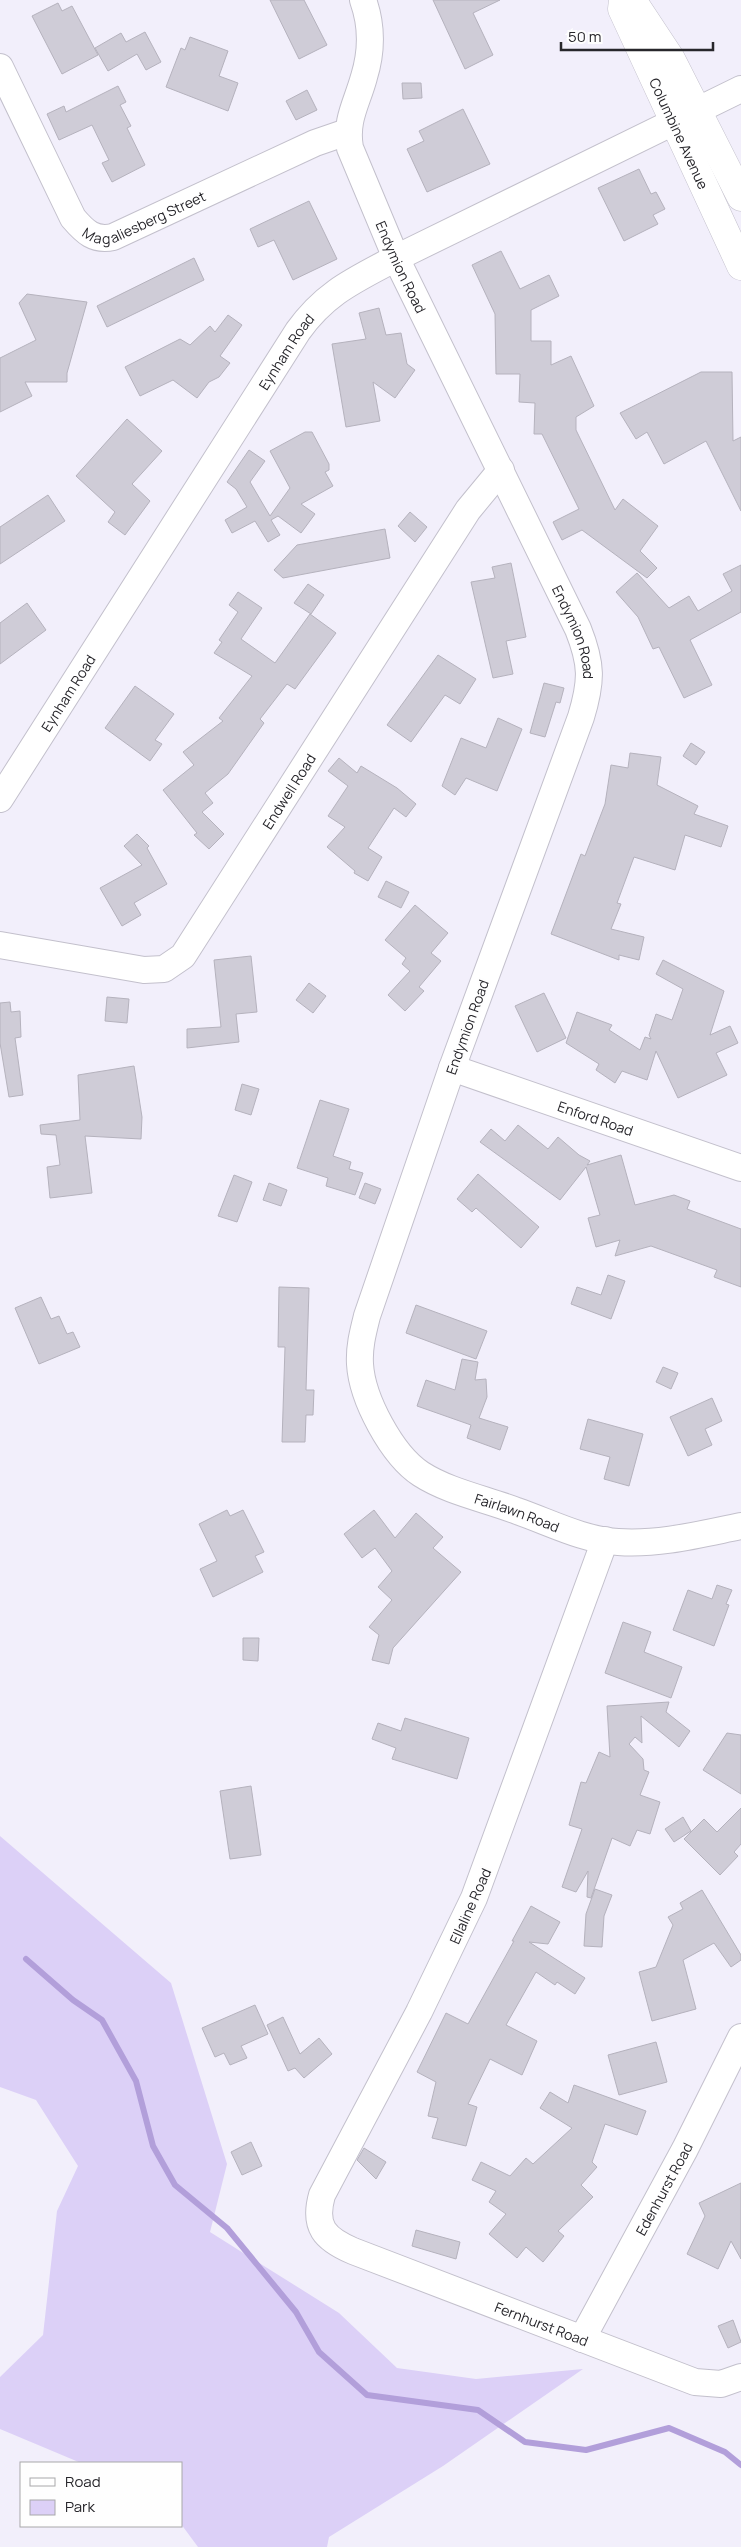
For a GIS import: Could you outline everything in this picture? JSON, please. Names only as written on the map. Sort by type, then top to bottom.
[{"type":"main road","name":"Columbine Avenue","points":[[623,0],[622,9],[686,115],[741,197]]},
{"type":"main road","name":"Columbine Avenue","points":[[632,0],[671,59],[686,115],[741,266]]},
{"type":"street","points":[[347,132],[369,60],[370,27],[363,0]]},
{"type":"street","name":"Magaliesberg Street","points":[[0,67],[73,218],[83,231],[94,238],[114,237],[315,143],[347,132]]},
{"type":"street","name":"Eynham Road","points":[[0,799],[303,324],[328,296],[396,258],[741,89]]},
{"type":"street","name":"Endymion Road","points":[[347,132],[357,168],[396,258],[578,629],[589,663],[590,682],[581,717],[452,1068],[367,1316],[362,1334],[360,1366]]},
{"type":"street","name":"Endwell Road","points":[[0,945],[144,970],[164,969],[183,956],[468,510],[501,470]]},
{"type":"street","name":"Enford Road","points":[[452,1068],[739,1161]]},
{"type":"street","name":"Fairlawn Road","points":[[360,1366],[368,1394],[385,1432],[408,1463],[438,1483],[571,1531],[605,1540],[650,1542],[741,1526]]},
{"type":"street","name":"Ellaline Road","points":[[344,2248],[335,2244],[323,2231],[318,2213],[322,2195],[423,2004],[474,1898],[605,1540]]},
{"type":"street","name":"Edenhurst Road","points":[[582,2339],[685,2149],[741,2037]]},
{"type":"street","name":"Fernhurst Road","points":[[344,2248],[695,2382],[721,2384],[741,2377]]},
{"type":"green space","points":[[0,1836],[171,1983],[227,2164],[210,2232],[339,2313],[397,2368],[476,2379],[583,2369],[443,2466],[329,2537],[327,2547],[198,2547],[182,2525],[182,2462],[79,2462],[0,2429],[0,2377],[43,2335],[57,2211],[78,2166],[36,2100],[0,2087]]},
{"type":"building","points":[[270,0],[304,0],[327,45],[299,59]]},
{"type":"building","points":[[433,0],[500,0],[473,13],[493,55],[465,69]]},
{"type":"building","points":[[58,3],[62,11],[72,6],[98,55],[62,74],[32,16]]},
{"type":"building","points":[[145,32],[161,62],[146,70],[137,54],[108,71],[95,48],[121,33],[126,42]]},
{"type":"building","points":[[190,37],[228,51],[219,76],[238,83],[228,111],[166,87],[181,48],[185,50]]},
{"type":"building","points":[[402,83],[421,83],[422,98],[403,99]]},
{"type":"building","points":[[118,86],[126,102],[120,105],[131,126],[127,128],[145,165],[112,182],[102,163],[109,160],[92,125],[59,140],[47,114],[64,106],[66,112]]},
{"type":"building","points":[[307,90],[317,110],[296,120],[286,101]]},
{"type":"building","points":[[463,109],[490,164],[427,192],[407,149],[424,141],[419,131]]},
{"type":"building","points":[[639,169],[651,194],[656,192],[665,209],[653,215],[658,224],[624,241],[598,188]]},
{"type":"building","points":[[309,201],[337,259],[293,280],[274,240],[258,247],[250,229]]},
{"type":"building","points":[[501,251],[520,289],[549,275],[559,296],[531,310],[531,341],[551,341],[551,365],[571,356],[594,406],[576,417],[576,430],[615,510],[623,499],[658,526],[640,551],[657,568],[647,578],[582,530],[562,540],[553,522],[579,509],[542,434],[534,434],[535,403],[519,402],[520,374],[496,374],[495,314],[472,265]]},
{"type":"building","points":[[194,258],[204,280],[107,327],[97,306]]},
{"type":"building","points":[[27,294],[87,302],[67,373],[67,382],[25,382],[32,396],[0,412],[0,358],[36,340],[19,303]]},
{"type":"building","points":[[379,308],[386,335],[401,333],[407,364],[415,370],[395,398],[373,382],[380,421],[346,427],[332,344],[366,339],[359,313]]},
{"type":"building","points":[[228,315],[242,325],[220,356],[230,363],[219,377],[209,382],[197,398],[173,380],[140,396],[125,367],[180,339],[190,345],[210,326],[215,332]]},
{"type":"building","points":[[701,372],[732,372],[733,441],[741,437],[741,511],[706,441],[664,464],[647,432],[636,439],[620,413]]},
{"type":"building","points":[[127,419],[162,451],[132,484],[150,501],[125,535],[108,522],[115,512],[76,476]]},
{"type":"building","points":[[305,432],[312,432],[329,464],[329,470],[325,472],[333,486],[301,504],[315,514],[301,533],[278,516],[271,520],[280,535],[268,542],[255,521],[232,533],[225,520],[247,507],[236,489],[227,482],[249,450],[265,461],[250,482],[270,516],[290,488],[270,451]]},
{"type":"building","points":[[48,495],[65,521],[0,564],[0,527]]},
{"type":"building","points":[[410,512],[427,527],[415,542],[398,526]]},
{"type":"building","points":[[385,529],[390,558],[283,578],[274,570],[297,545]]},
{"type":"building","points":[[511,563],[526,637],[506,641],[513,674],[493,678],[471,582],[495,578],[492,567]]},
{"type":"building","points":[[741,565],[741,612],[690,640],[712,685],[684,698],[659,647],[653,649],[638,617],[616,592],[637,573],[669,608],[689,596],[698,611],[732,591],[723,574]]},
{"type":"building","points":[[308,584],[324,595],[311,614],[294,603]]},
{"type":"building","points":[[238,592],[262,608],[241,639],[275,663],[310,614],[336,633],[295,689],[287,684],[260,719],[264,723],[228,774],[205,793],[213,803],[202,812],[224,834],[209,849],[194,835],[197,833],[163,790],[194,765],[183,752],[223,721],[219,718],[252,676],[214,653],[222,642],[219,640],[238,612],[229,605]]},
{"type":"building","points":[[27,603],[46,630],[0,664],[0,623]]},
{"type":"building","points":[[438,655],[476,679],[460,704],[445,695],[411,742],[387,725]]},
{"type":"building","points":[[544,683],[564,688],[560,703],[556,702],[545,737],[530,733]]},
{"type":"building","points":[[135,686],[174,714],[155,740],[162,744],[150,761],[105,728]]},
{"type":"building","points":[[498,718],[522,729],[497,791],[466,778],[455,795],[442,786],[461,738],[486,748]]},
{"type":"building","points":[[691,743],[705,752],[696,765],[683,756]]},
{"type":"building","points":[[630,753],[661,757],[657,785],[698,806],[694,814],[728,826],[721,847],[685,835],[675,870],[634,857],[617,903],[621,904],[611,929],[644,937],[639,960],[619,955],[619,960],[551,934],[581,854],[585,856],[605,804],[611,765],[628,768]]},
{"type":"building","points":[[339,758],[357,773],[361,766],[397,788],[416,804],[406,817],[394,808],[368,848],[382,857],[368,881],[354,873],[355,871],[327,847],[345,827],[328,816],[348,786],[328,771]]},
{"type":"building","points":[[137,834],[149,846],[147,848],[167,884],[134,903],[141,915],[122,926],[100,888],[142,865],[124,846]]},
{"type":"building","points":[[386,881],[409,892],[401,908],[378,897]]},
{"type":"building","points":[[415,905],[448,933],[431,953],[441,961],[419,987],[424,991],[405,1011],[388,995],[410,971],[402,964],[406,958],[385,940]]},
{"type":"building","points":[[251,956],[257,1012],[236,1014],[239,1042],[187,1048],[187,1029],[221,1027],[214,960]]},
{"type":"building","points":[[663,960],[724,991],[710,1035],[730,1026],[738,1043],[716,1053],[727,1075],[678,1098],[656,1051],[647,1080],[622,1071],[615,1083],[596,1070],[599,1064],[566,1043],[577,1012],[612,1025],[609,1030],[640,1050],[645,1037],[651,1039],[649,1035],[656,1014],[672,1020],[683,989],[656,974]]},
{"type":"building","points":[[309,983],[326,996],[313,1013],[296,1000]]},
{"type":"building","points":[[544,993],[566,1038],[537,1052],[515,1006]]},
{"type":"building","points":[[107,997],[129,999],[127,1023],[105,1021]]},
{"type":"building","points":[[10,1002],[11,1012],[20,1011],[21,1037],[15,1038],[23,1095],[9,1097],[0,1043],[0,1003]]},
{"type":"building","points":[[134,1066],[142,1117],[141,1139],[85,1136],[92,1193],[50,1198],[47,1167],[60,1165],[56,1135],[41,1134],[40,1125],[80,1120],[78,1075]]},
{"type":"building","points":[[242,1084],[259,1089],[251,1115],[235,1110]]},
{"type":"building","points":[[320,1100],[349,1109],[333,1156],[351,1162],[349,1169],[363,1173],[355,1195],[326,1186],[328,1178],[297,1168]]},
{"type":"building","points":[[518,1125],[548,1149],[558,1137],[579,1155],[590,1161],[587,1165],[621,1155],[635,1205],[674,1195],[690,1201],[687,1209],[741,1229],[741,1287],[714,1277],[717,1270],[651,1246],[615,1256],[620,1240],[596,1247],[588,1218],[600,1215],[586,1167],[560,1200],[480,1142],[491,1129],[505,1141]]},
{"type":"building","points":[[478,1174],[539,1227],[521,1248],[476,1208],[472,1212],[457,1199]]},
{"type":"building","points":[[234,1175],[252,1182],[237,1222],[218,1216]]},
{"type":"building","points":[[269,1183],[287,1190],[281,1206],[263,1200]]},
{"type":"building","points":[[365,1183],[381,1189],[375,1204],[359,1198]]},
{"type":"building","points":[[608,1275],[625,1281],[611,1319],[571,1304],[577,1287],[601,1295]]},
{"type":"building","points":[[279,1287],[309,1288],[306,1390],[314,1390],[313,1415],[306,1415],[305,1442],[282,1442],[285,1347],[278,1347]]},
{"type":"building","points":[[41,1297],[51,1319],[59,1316],[67,1334],[73,1332],[80,1347],[39,1364],[15,1308]]},
{"type":"building","points":[[416,1305],[487,1331],[476,1359],[406,1333]]},
{"type":"building","points":[[462,1359],[478,1362],[475,1380],[486,1379],[487,1397],[479,1418],[508,1427],[500,1450],[467,1438],[471,1425],[417,1406],[426,1380],[455,1390]]},
{"type":"building","points":[[663,1367],[678,1373],[671,1389],[656,1382]]},
{"type":"building","points":[[712,1398],[722,1421],[705,1429],[712,1445],[688,1456],[670,1417]]},
{"type":"building","points":[[588,1419],[643,1434],[629,1486],[604,1479],[610,1457],[580,1449]]},
{"type":"building","points":[[227,1510],[230,1516],[243,1510],[264,1552],[255,1556],[263,1572],[213,1597],[200,1569],[217,1561],[199,1524]]},
{"type":"building","points":[[374,1510],[395,1538],[416,1513],[443,1537],[433,1548],[461,1572],[393,1648],[389,1664],[372,1660],[379,1635],[369,1627],[392,1600],[378,1587],[392,1571],[375,1548],[362,1558],[344,1534]]},
{"type":"building","points":[[717,1585],[732,1590],[726,1604],[729,1605],[714,1646],[673,1630],[688,1590],[712,1599]]},
{"type":"building","points":[[623,1622],[651,1632],[644,1652],[682,1667],[671,1698],[605,1673]]},
{"type":"building","points":[[243,1638],[259,1638],[258,1661],[243,1660]]},
{"type":"building","points":[[669,1702],[666,1712],[690,1731],[679,1747],[641,1716],[642,1743],[635,1737],[629,1744],[643,1759],[644,1770],[649,1772],[640,1795],[660,1802],[650,1834],[637,1830],[630,1846],[612,1838],[591,1898],[587,1897],[588,1871],[576,1892],[562,1887],[582,1829],[569,1825],[581,1782],[586,1783],[599,1752],[610,1757],[607,1706]]},
{"type":"building","points":[[405,1718],[469,1738],[457,1779],[392,1759],[396,1748],[372,1739],[378,1723],[401,1731]]},
{"type":"building","points":[[727,1733],[741,1735],[741,1794],[703,1770]]},
{"type":"building","points":[[251,1786],[261,1855],[230,1859],[220,1791]]},
{"type":"building","points":[[741,1808],[741,1844],[734,1852],[738,1856],[720,1875],[684,1839],[704,1819],[717,1832]]},
{"type":"building","points":[[683,1817],[691,1831],[674,1842],[665,1829]]},
{"type":"building","points":[[595,1889],[612,1895],[604,1916],[602,1947],[584,1946],[586,1914]]},
{"type":"building","points":[[702,1890],[741,1955],[741,1960],[731,1967],[714,1943],[683,1960],[696,2009],[652,2021],[639,1972],[656,1967],[673,1925],[668,1917],[683,1909],[680,1903]]},
{"type":"building","points":[[531,1906],[560,1922],[548,1944],[529,1942],[585,1978],[575,1994],[557,1982],[555,1985],[536,1972],[506,2025],[537,2041],[522,2075],[490,2059],[468,2104],[477,2107],[466,2146],[432,2138],[438,2118],[428,2116],[436,2082],[417,2072],[446,2013],[468,2024]]},
{"type":"building","points":[[255,2005],[268,2034],[241,2046],[247,2058],[230,2065],[224,2053],[215,2057],[202,2028]]},
{"type":"building","points":[[283,2017],[300,2054],[319,2038],[332,2054],[304,2078],[295,2068],[288,2071],[267,2025]]},
{"type":"building","points":[[656,2042],[667,2082],[619,2095],[608,2055]]},
{"type":"building","points":[[574,2085],[646,2111],[637,2135],[605,2124],[592,2162],[597,2167],[581,2185],[593,2197],[558,2231],[564,2236],[543,2262],[526,2247],[517,2258],[489,2234],[506,2214],[489,2202],[496,2191],[472,2180],[481,2162],[510,2176],[526,2158],[533,2164],[572,2128],[540,2108],[550,2092],[568,2103]]},
{"type":"building","points":[[251,2142],[262,2166],[242,2175],[231,2152]]},
{"type":"building","points":[[364,2148],[386,2162],[376,2179],[357,2160]]},
{"type":"building","points":[[741,2183],[741,2259],[731,2241],[718,2269],[687,2254],[705,2216],[699,2203]]},
{"type":"building","points":[[416,2230],[460,2242],[456,2259],[412,2246]]},
{"type":"building","points":[[733,2320],[741,2342],[728,2348],[718,2326]]},
{"type":"waterway","points":[[26,1959],[73,2000],[102,2020],[136,2081],[153,2146],[175,2185],[227,2228],[296,2312],[319,2352],[367,2395],[478,2410],[525,2442],[586,2450],[669,2428],[725,2452],[741,2465]]}]
